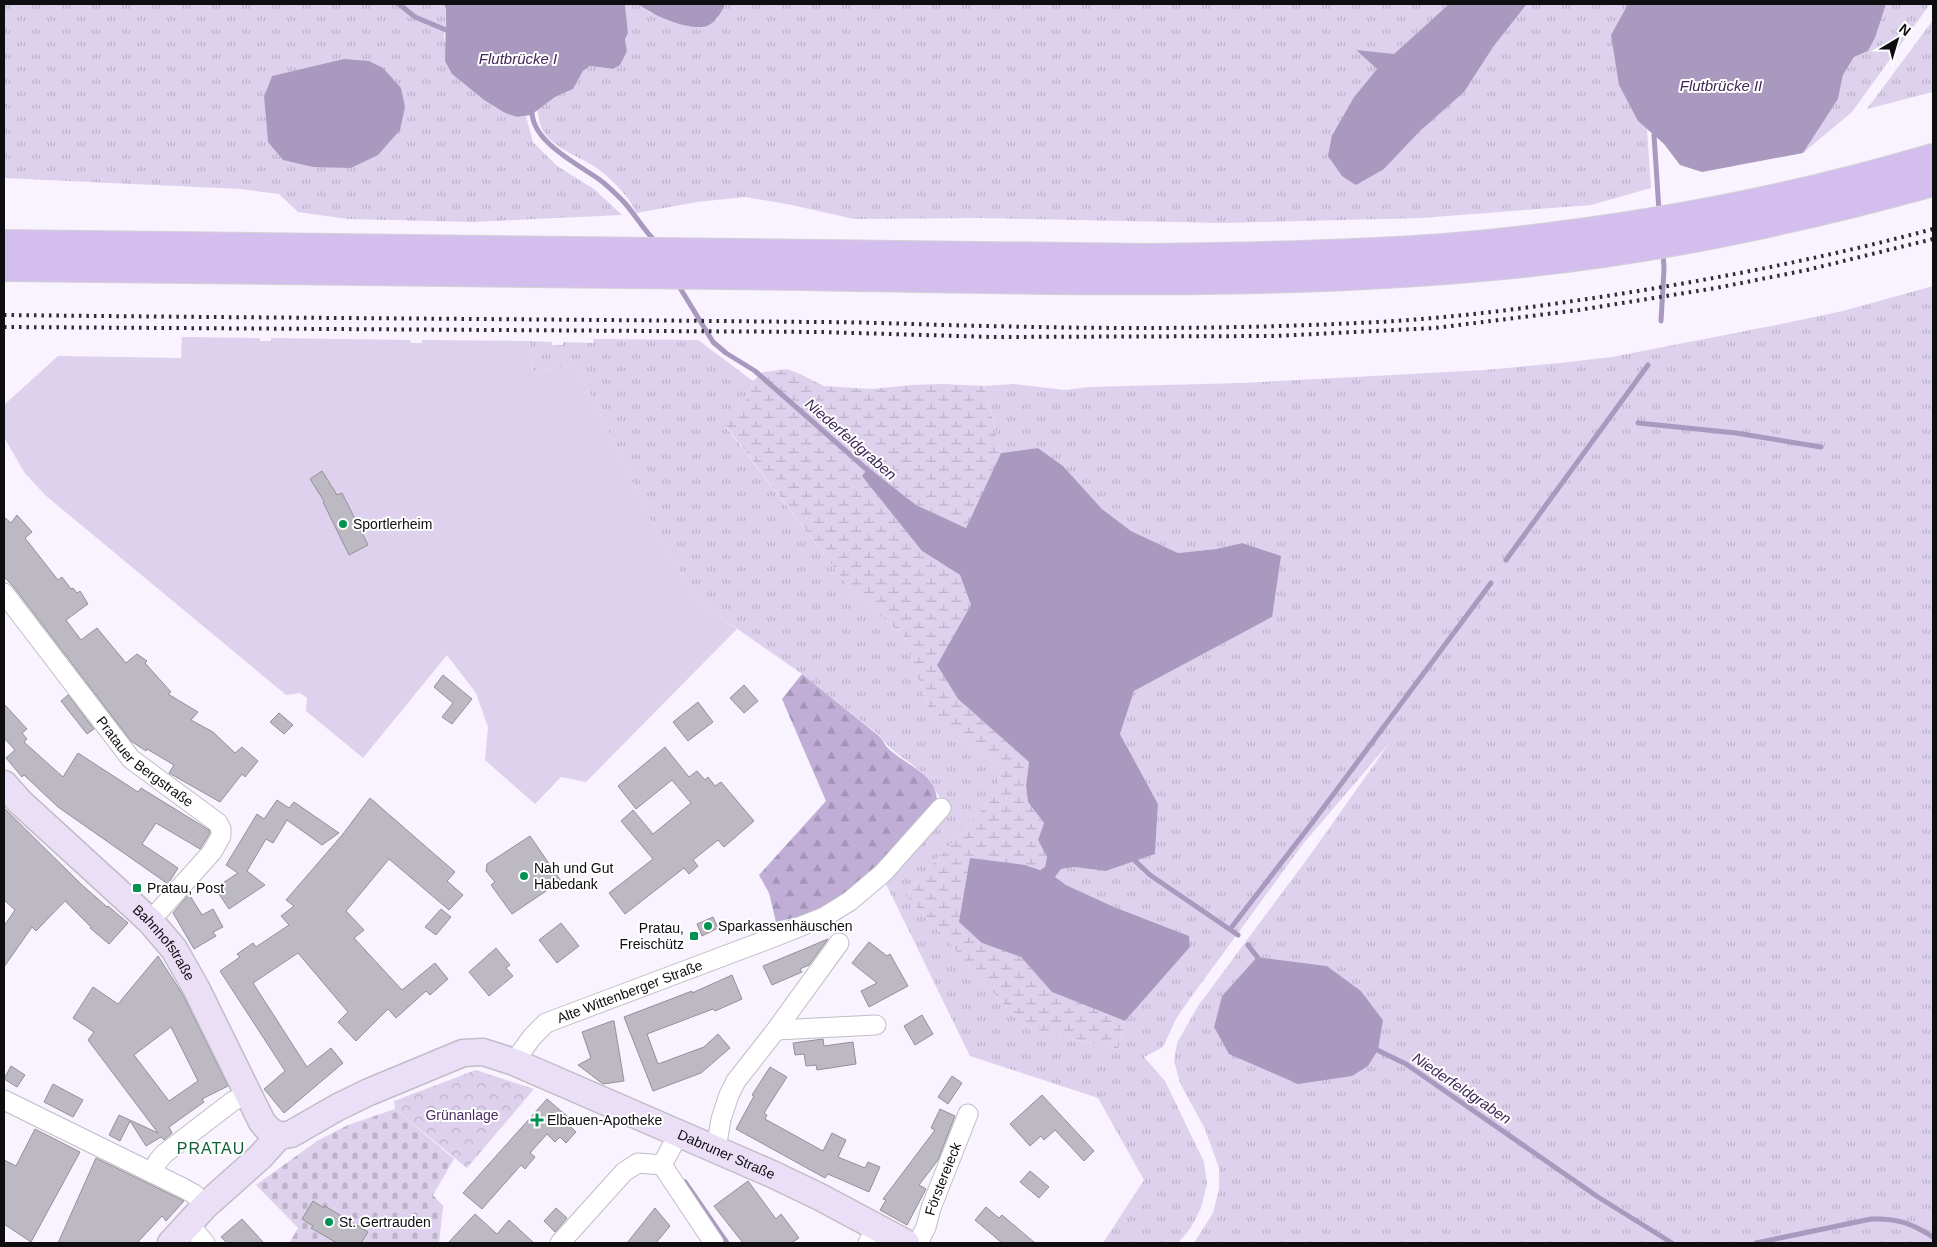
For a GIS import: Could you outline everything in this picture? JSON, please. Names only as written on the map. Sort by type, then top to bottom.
[{"type":"main road","points":[[4,244],[547,262],[785,265],[1035,279],[1269,279],[1356,276],[1526,263],[1711,211],[1791,195],[1933,158]]},
{"type":"main road","points":[[1605,241],[1708,235],[1789,218],[1933,182]]},
{"type":"main road","points":[[4,267],[547,262]]},
{"type":"street","name":"Pratauer Bergstraße","points":[[4,593],[131,759],[218,823],[221,829],[221,836],[212,852],[150,921]]},
{"type":"street","name":"Bahnhofstraße","points":[[4,784],[33,814],[150,921],[174,949],[262,1122],[269,1130],[279,1136]]},
{"type":"street","name":"Alte Wittenberger Straße","points":[[514,1062],[532,1037],[546,1023],[824,917],[850,901],[883,873],[941,808]]},
{"type":"street","points":[[716,1149],[729,1095],[736,1081],[776,1030],[839,943]]},
{"type":"street","points":[[776,1030],[876,1025]]},
{"type":"street","points":[[172,1243],[197,1214],[260,1157],[279,1136],[291,1134],[369,1092],[463,1053],[483,1052],[514,1062]]},
{"type":"street","name":"Dabruner Straße","points":[[514,1062],[716,1149],[820,1197],[873,1235],[906,1243]]},
{"type":"street","points":[[152,1172],[164,1154],[233,1101],[248,1094]]},
{"type":"street","points":[[4,1100],[194,1194],[197,1214],[206,1243]]},
{"type":"street","name":"Förstereieck","points":[[918,1243],[926,1228],[931,1208],[968,1114]]},
{"type":"street","points":[[662,1165],[679,1133]]},
{"type":"street","points":[[560,1243],[624,1172],[638,1163],[662,1165]]},
{"type":"street","points":[[662,1165],[714,1243]]},
{"type":"green space","points":[[4,4],[444,4],[446,9],[444,37],[452,74],[484,100],[505,113],[517,117],[526,116],[533,142],[557,166],[594,189],[622,215],[473,222],[348,219],[298,212],[279,194],[241,189],[4,178]],"holes":[[[306,69],[268,142],[264,97],[272,76]]]},
{"type":"green space","points":[[625,4],[638,4],[651,13],[717,20],[725,4],[1449,4],[1394,54],[1357,51],[1377,69],[1354,97],[1332,134],[1384,169],[1421,130],[1493,47],[1526,4],[1628,4],[1611,35],[1638,121],[1647,129],[1651,188],[1591,205],[1421,218],[1222,223],[979,218],[854,219],[745,197],[697,202],[636,213],[629,200],[604,174],[558,146],[546,135],[541,127],[537,110],[555,97],[573,89],[583,71],[590,66],[612,69],[627,51],[625,39],[628,33]]},
{"type":"green space","points":[[1886,4],[1930,4],[1852,112],[1803,153],[1838,99],[1843,75],[1854,57],[1868,51],[1875,38]]},
{"type":"green space","points":[[1933,20],[1933,92],[1867,109]]},
{"type":"green space","points":[[1933,286],[1933,1243],[1194,1243],[1213,1213],[1219,1189],[1219,1168],[1205,1129],[1180,1083],[1174,1061],[1177,1043],[1198,1006],[1313,851],[1390,742],[1303,844],[1189,1000],[1176,1019],[1163,1047],[1144,1057],[1165,1081],[1204,1162],[1207,1184],[1201,1208],[1190,1229],[1178,1243],[1103,1243],[1144,1180],[1098,1098],[970,1056],[885,882],[949,815],[935,789],[924,775],[889,747],[879,735],[802,674],[712,611],[695,594],[682,576],[648,514],[579,370],[568,366],[533,371],[529,341],[552,342],[552,345],[563,345],[563,342],[594,343],[593,339],[698,340],[753,381],[748,397],[726,427],[852,591],[903,635],[931,715],[1001,768],[997,793],[905,895],[941,933],[980,979],[1014,1015],[1030,1028],[1118,1050],[1125,1021],[1190,947],[1189,936],[1114,907],[1066,885],[1055,877],[1061,869],[1074,867],[1106,871],[1155,854],[1158,804],[1120,734],[1134,691],[1272,617],[1242,543],[1216,549],[1178,553],[1131,531],[1102,509],[1063,466],[1038,448],[1001,453],[984,386],[1014,384],[1065,390],[1088,387],[1243,383],[1485,370],[1612,357],[1843,311]],"holes":[[[1257,957],[1327,966],[1361,991],[1383,1020],[1214,1027],[1222,996]]]},
{"type":"green space","points":[[182,337],[260,338],[260,341],[271,341],[271,338],[410,340],[411,343],[422,343],[422,340],[529,341],[533,371],[568,366],[579,370],[648,514],[682,576],[695,594],[712,611],[737,629],[586,782],[561,777],[535,804],[485,760],[488,727],[476,693],[447,655],[363,758],[306,711],[307,698],[300,693],[286,695],[45,495],[24,472],[4,437],[4,405],[58,356],[181,358]]},
{"type":"green space","points":[[787,369],[824,386],[871,389],[943,384],[984,386],[1001,453],[966,528],[916,505],[874,472],[922,551],[960,575],[972,605],[937,665],[958,699],[1029,762],[1026,786],[1028,802],[1044,823],[1038,840],[1047,857],[1045,867],[1039,870],[1025,865],[982,943],[1021,957],[1053,992],[1125,1021],[1118,1050],[1030,1028],[1014,1015],[980,979],[941,933],[905,895],[997,793],[1001,768],[931,715],[903,635],[852,591],[726,426],[748,397],[753,381],[763,372]]},
{"type":"green space","points":[[802,674],[879,736],[893,753],[919,770],[932,785],[936,793],[937,804],[879,870],[818,912],[776,922],[769,893],[759,875],[826,801],[782,699]]},
{"type":"green space","name":"Grünanlage","points":[[476,1070],[534,1089],[467,1168],[395,1109],[394,1101]]},
{"type":"green space","points":[[395,1109],[454,1159],[433,1195],[443,1206],[439,1243],[291,1243],[298,1228],[256,1185],[317,1141],[348,1125]]},
{"type":"water","name":"Flutbrücke I","points":[[444,4],[625,4],[628,33],[625,39],[627,51],[620,65],[613,69],[590,66],[583,71],[573,89],[555,97],[531,115],[517,117],[505,113],[484,100],[452,74],[445,61],[446,9]]},
{"type":"water","points":[[638,4],[725,4],[719,16],[709,25],[693,27],[668,20]]},
{"type":"water","points":[[1449,4],[1526,5],[1493,47],[1464,92],[1421,130],[1384,169],[1356,185],[1342,176],[1328,156],[1332,135],[1354,97],[1377,69],[1356,50],[1394,54]]},
{"type":"water","name":"Flutbrücke II","points":[[1628,4],[1886,4],[1875,38],[1868,51],[1854,57],[1843,75],[1838,99],[1803,153],[1702,172],[1680,165],[1664,144],[1638,121],[1619,85],[1611,35]]},
{"type":"water","points":[[344,59],[369,61],[383,68],[401,88],[405,107],[400,130],[378,155],[351,168],[313,167],[283,160],[268,142],[264,97],[272,76]]},
{"type":"water","points":[[1038,448],[1063,466],[1102,509],[1131,531],[1178,553],[1216,549],[1242,543],[1281,556],[1272,617],[1134,691],[1120,734],[1158,804],[1155,854],[1106,871],[1074,867],[1061,869],[1055,877],[1066,885],[1114,907],[1189,936],[1190,947],[1125,1021],[1052,992],[1021,957],[982,943],[959,922],[970,858],[1025,865],[1040,870],[1045,867],[1047,857],[1038,840],[1044,823],[1028,802],[1026,786],[1029,762],[958,699],[937,665],[971,605],[960,575],[922,551],[862,476],[867,470],[874,472],[916,505],[966,528],[1001,453]]},
{"type":"water","points":[[1257,957],[1327,966],[1361,991],[1383,1020],[1378,1050],[1368,1066],[1352,1076],[1298,1084],[1229,1054],[1214,1027],[1222,996]]},
{"type":"building","name":"Sportlerheim","points":[[322,471],[337,495],[342,493],[368,545],[349,555],[324,501],[310,479]]},
{"type":"building","points":[[17,515],[32,532],[25,538],[58,580],[62,577],[71,589],[73,588],[77,593],[80,591],[88,604],[66,620],[81,640],[97,628],[126,663],[137,654],[147,661],[145,663],[171,692],[168,694],[198,712],[191,720],[213,732],[235,753],[242,747],[258,761],[245,777],[242,774],[220,802],[169,773],[174,765],[131,741],[13,586],[4,577],[4,517],[11,523]]},
{"type":"building","points":[[443,675],[472,699],[452,724],[442,717],[453,703],[434,687]]},
{"type":"building","points":[[744,685],[758,701],[744,713],[730,698]]},
{"type":"building","points":[[68,695],[94,729],[87,734],[61,701]]},
{"type":"building","points":[[698,702],[713,722],[688,741],[673,722]]},
{"type":"building","points":[[4,704],[27,729],[22,733],[27,739],[24,742],[63,777],[78,753],[138,792],[141,788],[209,830],[210,833],[200,849],[156,823],[142,844],[178,868],[168,884],[58,807],[24,775],[22,777],[6,758],[15,750],[4,738]]},
{"type":"building","points":[[279,713],[293,725],[284,734],[270,722]]},
{"type":"building","points":[[665,747],[689,777],[697,771],[705,780],[708,777],[715,786],[721,782],[754,821],[724,847],[718,840],[693,860],[698,866],[689,874],[684,868],[625,914],[609,893],[653,859],[621,821],[633,810],[653,834],[691,803],[672,780],[636,809],[618,786]]},
{"type":"building","points":[[370,798],[455,872],[447,881],[463,895],[449,910],[389,859],[346,911],[364,930],[354,938],[402,990],[435,963],[448,979],[430,995],[426,991],[396,1018],[388,1009],[356,1041],[338,1022],[348,1012],[298,953],[253,983],[307,1067],[331,1048],[343,1063],[284,1113],[264,1089],[285,1071],[220,971],[240,957],[237,954],[253,943],[256,947],[289,925],[281,916],[294,906],[286,900],[343,834]]},
{"type":"building","points":[[277,800],[289,808],[294,802],[339,833],[322,845],[287,820],[273,843],[266,839],[247,871],[265,885],[229,909],[215,888],[238,873],[226,865],[257,814],[264,819]]},
{"type":"building","points":[[4,808],[81,884],[128,923],[109,944],[90,928],[65,901],[36,931],[32,927],[4,967],[4,926],[15,910],[4,900]]},
{"type":"building","name":"Nah und Gut Habedank","points":[[530,836],[561,881],[512,914],[491,885],[495,882],[486,871],[487,864]]},
{"type":"building","points":[[189,894],[202,915],[213,909],[223,927],[213,932],[216,936],[194,949],[173,913]]},
{"type":"building","points":[[441,909],[451,917],[436,935],[425,927]]},
{"type":"building","name":"Sparkassenhäuschen","points":[[713,917],[718,928],[702,936],[697,924]]},
{"type":"building","points":[[561,923],[579,946],[557,963],[539,940]]},
{"type":"building","points":[[828,939],[809,965],[800,969],[802,972],[772,985],[763,966]]},
{"type":"building","points":[[869,942],[887,956],[890,954],[908,986],[869,1007],[861,991],[877,983],[852,963]]},
{"type":"building","points":[[496,948],[510,965],[506,968],[513,976],[489,996],[469,972]]},
{"type":"building","points":[[158,956],[183,995],[228,1086],[202,1099],[204,1102],[169,1127],[172,1133],[164,1140],[161,1137],[146,1146],[130,1121],[120,1141],[109,1135],[119,1115],[158,1133],[88,1040],[94,1032],[73,1018],[93,987],[118,1004]],"holes":[[[171,1027],[198,1081],[169,1101],[134,1055]]]},
{"type":"building","points":[[732,975],[742,999],[715,1011],[713,1009],[647,1034],[658,1064],[704,1047],[718,1034],[730,1048],[701,1073],[653,1091],[624,1017],[692,991],[692,993]]},
{"type":"building","points":[[922,1015],[933,1034],[915,1045],[904,1026]]},
{"type":"building","points":[[614,1021],[624,1081],[603,1084],[578,1065],[591,1058],[582,1032]]},
{"type":"building","points":[[823,1039],[824,1046],[853,1042],[856,1064],[817,1070],[816,1065],[806,1066],[804,1054],[795,1055],[793,1043]]},
{"type":"building","points":[[11,1066],[25,1075],[17,1087],[4,1079]]},
{"type":"building","points":[[770,1067],[787,1077],[764,1113],[767,1115],[765,1119],[823,1151],[832,1133],[846,1140],[838,1157],[865,1168],[868,1162],[880,1167],[869,1192],[828,1174],[825,1178],[736,1129],[754,1096],[752,1095]]},
{"type":"building","points":[[952,1076],[962,1083],[948,1104],[938,1097]]},
{"type":"building","points":[[53,1084],[83,1100],[73,1117],[44,1102]]},
{"type":"building","points":[[1042,1095],[1094,1151],[1084,1161],[1055,1130],[1044,1140],[1041,1136],[1030,1146],[1010,1124]]},
{"type":"building","points":[[547,1099],[574,1122],[570,1126],[576,1132],[566,1143],[560,1137],[555,1142],[547,1134],[530,1153],[535,1157],[525,1169],[521,1165],[482,1209],[463,1193]]},
{"type":"building","points":[[940,1109],[955,1116],[938,1160],[919,1185],[926,1189],[907,1225],[880,1210],[886,1200],[883,1199],[935,1130],[931,1128]]},
{"type":"building","points":[[35,1129],[80,1152],[31,1242],[4,1224],[4,1160],[16,1166]]},
{"type":"building","points":[[96,1158],[184,1201],[166,1221],[162,1216],[137,1243],[58,1243]]},
{"type":"building","points":[[1030,1171],[1049,1187],[1039,1198],[1020,1182]]},
{"type":"building","points":[[748,1181],[776,1219],[781,1214],[799,1238],[791,1243],[743,1243],[714,1206]]},
{"type":"building","name":"St. Gertrauden","points":[[313,1201],[324,1208],[325,1206],[368,1232],[361,1243],[337,1243],[311,1228],[313,1226],[302,1219]]},
{"type":"building","points":[[986,1207],[999,1218],[1002,1215],[1035,1243],[1002,1243],[975,1220]]},
{"type":"building","points":[[556,1208],[567,1218],[555,1232],[544,1221]]},
{"type":"building","points":[[655,1208],[670,1226],[656,1243],[627,1243]]},
{"type":"building","points":[[475,1214],[497,1234],[509,1220],[534,1243],[448,1243]]},
{"type":"building","points":[[242,1219],[264,1243],[227,1243],[221,1237]]},
{"type":"waterway","name":"Niederfeldgraben","points":[[399,4],[415,17],[451,32]]},
{"type":"waterway","name":"Niederfeldgraben","points":[[532,108],[533,120],[538,131],[546,141],[612,190],[657,243]]},
{"type":"waterway","points":[[1654,135],[1659,211]]},
{"type":"waterway","points":[[1661,321],[1663,252]]},
{"type":"waterway","name":"Niederfeldgraben","points":[[677,283],[713,342],[726,353],[755,371],[872,474]]},
{"type":"waterway","points":[[1506,560],[1648,365]]},
{"type":"waterway","points":[[1638,423],[1736,433],[1821,447]]},
{"type":"waterway","points":[[1231,928],[1491,583]]},
{"type":"waterway","name":"Niederfeldgraben","points":[[1131,857],[1150,875],[1238,935]]},
{"type":"waterway","name":"Niederfeldgraben","points":[[1248,945],[1261,962]]},
{"type":"waterway","name":"Niederfeldgraben","points":[[1373,1048],[1406,1064],[1598,1197],[1672,1243]]},
{"type":"waterway","points":[[685,1182],[727,1243]]},
{"type":"waterway","name":"Niederfeldgraben","points":[[1756,1243],[1871,1219],[1889,1219],[1904,1222],[1933,1237]]},
{"type":"railway","points":[[4,315],[834,322],[1126,328],[1357,323],[1498,311],[1638,291],[1786,264],[1933,229]]},
{"type":"railway","points":[[4,327],[821,332],[993,337],[1275,336],[1435,328],[1579,310],[1716,288],[1807,270],[1933,239]]},
{"type":"place","name":"Sportlerheim","points":[[343,524]]},
{"type":"place","name":"Nah und Gut Habedank","points":[[524,876]]},
{"type":"place","name":"Pratau, Post","points":[[137,888]]},
{"type":"place","name":"Sparkassenhäuschen","points":[[708,926]]},
{"type":"place","name":"Pratau, Freischütz","points":[[694,936]]},
{"type":"place","name":"Elbauen-Apotheke","points":[[537,1120]]},
{"type":"place","name":"St. Gertrauden","points":[[329,1222]]},
{"type":"district","name":"PRATAU","points":[[211,1148]]}]
